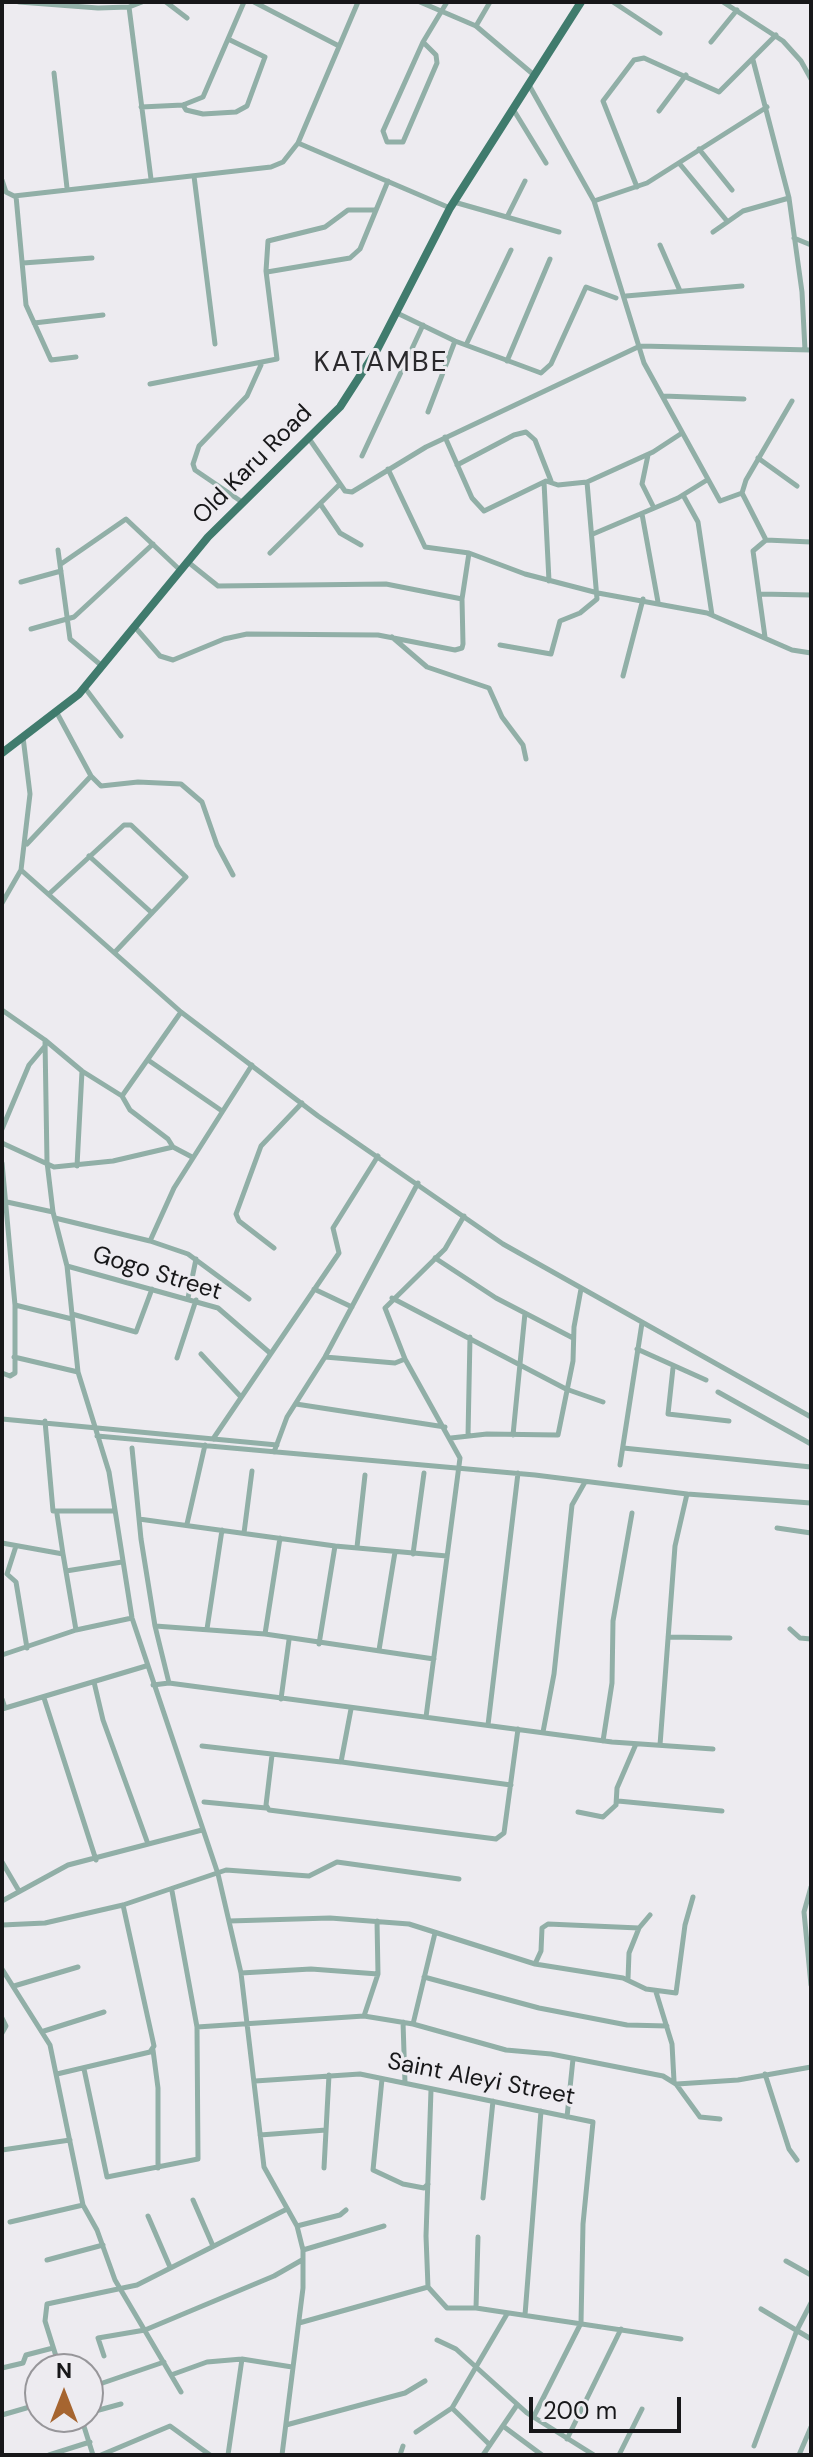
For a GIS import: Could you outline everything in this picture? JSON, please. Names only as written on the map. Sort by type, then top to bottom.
[{"type":"main road","name":"Old Karu Road","points":[[2,753],[57,713],[85,688],[188,561],[243,503],[310,440],[348,396],[452,205],[581,2]]},
{"type":"street","points":[[19,2],[129,7],[142,2]]},
{"type":"street","points":[[166,2],[187,18]]},
{"type":"street","points":[[141,107],[183,105],[203,97],[244,2]]},
{"type":"street","points":[[254,2],[339,46]]},
{"type":"street","points":[[2,180],[6,192],[16,196],[271,167],[283,162],[298,143],[358,2]]},
{"type":"street","points":[[420,2],[476,26],[531,80],[594,201],[640,346],[662,396],[720,501],[742,493],[758,458],[792,401]]},
{"type":"street","points":[[423,42],[436,55],[437,63],[403,142],[387,142],[383,131],[423,42],[447,2]]},
{"type":"street","points":[[476,26],[490,2]]},
{"type":"street","points":[[613,2],[660,33]]},
{"type":"street","points":[[723,2],[776,35],[796,55],[811,79]]},
{"type":"street","points":[[129,7],[151,179]]},
{"type":"street","points":[[711,42],[737,10]]},
{"type":"street","points":[[637,187],[604,106],[604,98],[637,58],[686,75],[719,92],[776,35]]},
{"type":"street","points":[[183,105],[186,110],[203,114],[236,112],[247,106],[265,57],[228,39]]},
{"type":"street","points":[[310,440],[345,491],[352,492],[445,437],[640,346],[808,350],[789,198],[753,59]]},
{"type":"street","points":[[54,73],[67,188]]},
{"type":"street","points":[[659,111],[686,75]]},
{"type":"street","points":[[594,201],[637,187],[767,107]]},
{"type":"street","points":[[513,108],[546,163]]},
{"type":"street","points":[[298,143],[452,205],[559,232]]},
{"type":"street","points":[[699,149],[732,190]]},
{"type":"street","points":[[679,163],[727,221]]},
{"type":"street","points":[[194,176],[215,344]]},
{"type":"street","points":[[266,271],[350,258],[360,249],[388,181]]},
{"type":"street","points":[[507,217],[525,181]]},
{"type":"street","points":[[16,196],[26,305],[51,360],[76,357]]},
{"type":"street","points":[[713,232],[749,208],[789,198]]},
{"type":"street","points":[[150,384],[273,362],[279,355],[266,271],[266,245],[272,239],[325,227],[348,210],[374,210]]},
{"type":"street","points":[[794,238],[811,245]]},
{"type":"street","points":[[660,245],[680,291]]},
{"type":"street","points":[[466,345],[511,250]]},
{"type":"street","points":[[23,263],[92,258]]},
{"type":"street","points":[[507,361],[550,259]]},
{"type":"street","points":[[626,296],[742,286]]},
{"type":"street","points":[[396,312],[455,341],[544,372],[586,287],[616,298]]},
{"type":"street","points":[[34,323],[103,315]]},
{"type":"street","points":[[362,456],[423,325]]},
{"type":"street","points":[[428,412],[455,341]]},
{"type":"street","points":[[243,503],[195,470],[193,464],[199,446],[247,396],[261,364]]},
{"type":"street","points":[[662,396],[744,399]]},
{"type":"street","points":[[457,465],[514,435],[526,432],[535,440],[547,482],[549,581]]},
{"type":"street","points":[[445,437],[472,498],[484,511],[547,482],[558,485],[587,482],[649,454],[682,433]]},
{"type":"street","points":[[649,454],[642,484],[654,508]]},
{"type":"street","points":[[758,458],[797,486]]},
{"type":"street","points":[[388,469],[425,547],[469,553],[549,581],[598,593],[643,599],[712,615],[792,650],[811,653]]},
{"type":"street","points":[[593,534],[683,495],[707,480]]},
{"type":"street","points":[[500,645],[551,654],[560,621],[593,605],[598,593],[587,482]]},
{"type":"street","points":[[270,553],[340,484]]},
{"type":"street","points":[[742,493],[766,540]]},
{"type":"street","points":[[683,495],[698,522],[712,615]]},
{"type":"street","points":[[321,505],[340,533],[361,545]]},
{"type":"street","points":[[642,514],[658,602]]},
{"type":"street","points":[[21,582],[61,567],[126,519],[180,570]]},
{"type":"street","points":[[766,638],[753,551],[766,540],[811,542]]},
{"type":"street","points":[[31,629],[79,614],[153,544]]},
{"type":"street","points":[[58,550],[67,619],[74,645],[102,666]]},
{"type":"street","points":[[134,626],[160,656],[173,660],[235,635],[392,637],[455,650],[462,648],[462,599],[469,553]]},
{"type":"street","points":[[188,561],[218,586],[386,584],[462,599]]},
{"type":"street","points":[[759,594],[811,595]]},
{"type":"street","points":[[623,676],[643,599]]},
{"type":"street","points":[[392,637],[427,667],[489,688],[502,717],[523,745],[526,759]]},
{"type":"street","points":[[85,688],[121,736]]},
{"type":"street","points":[[57,713],[91,776],[101,786],[138,782],[181,784],[202,802],[217,845],[233,875]]},
{"type":"street","points":[[2,903],[21,870],[25,846],[29,770],[23,737]]},
{"type":"street","points":[[25,846],[91,776]]},
{"type":"street","points":[[49,894],[124,825],[131,825],[186,877],[115,952]]},
{"type":"street","points":[[89,856],[152,913]]},
{"type":"street","points":[[21,870],[181,1012],[302,1103],[503,1244],[811,1417]]},
{"type":"street","points":[[2,1010],[82,1071],[122,1096],[130,1110],[173,1147],[192,1157]]},
{"type":"street","points":[[122,1096],[181,1012]]},
{"type":"street","points":[[2,1129],[29,1065],[45,1043]]},
{"type":"street","points":[[45,1043],[47,1166],[54,1215],[67,1266],[78,1372],[109,1472],[132,1618],[218,1874],[241,1973],[266,2172],[297,2226],[303,2250],[299,2323],[282,2455]]},
{"type":"street","points":[[148,1060],[222,1111]]},
{"type":"street","points":[[150,1241],[174,1188],[252,1065]]},
{"type":"street","points":[[77,1166],[82,1071]]},
{"type":"street","points":[[274,1248],[239,1221],[236,1214],[261,1146],[302,1103]]},
{"type":"street","points":[[2,1143],[47,1166],[77,1166],[173,1147]]},
{"type":"street","points":[[187,1524],[209,1442],[339,1253],[333,1228],[378,1156]]},
{"type":"street","points":[[2,1163],[15,1305],[13,1376],[2,1373]]},
{"type":"street","points":[[274,1452],[287,1417],[325,1357],[418,1183]]},
{"type":"street","points":[[7,1202],[150,1241],[196,1259],[249,1299]]},
{"type":"street","points":[[426,1717],[460,1457],[405,1359],[385,1315],[385,1308],[445,1249],[464,1216]]},
{"type":"street","points":[[2,1240],[10,1243]]},
{"type":"street","points":[[435,1258],[525,1313],[573,1338]]},
{"type":"street","points":[[188,1298],[196,1259]]},
{"type":"street","name":"Gogo Street","points":[[67,1266],[221,1309],[270,1353]]},
{"type":"street","points":[[15,1305],[136,1332],[152,1289]]},
{"type":"street","points":[[314,1289],[352,1307]]},
{"type":"street","points":[[451,1438],[558,1435],[581,1289]]},
{"type":"street","points":[[392,1298],[566,1389],[603,1402]]},
{"type":"street","points":[[177,1358],[196,1300]]},
{"type":"street","points":[[513,1435],[525,1313]]},
{"type":"street","points":[[620,1465],[642,1323]]},
{"type":"street","points":[[468,1436],[470,1337]]},
{"type":"street","points":[[637,1349],[673,1368],[706,1380]]},
{"type":"street","points":[[201,1354],[241,1397]]},
{"type":"street","points":[[14,1357],[78,1372]]},
{"type":"street","points":[[325,1357],[395,1363],[405,1359]]},
{"type":"street","points":[[673,1368],[668,1414],[729,1421]]},
{"type":"street","points":[[718,1392],[811,1444]]},
{"type":"street","points":[[296,1404],[445,1427]]},
{"type":"street","points":[[2,1419],[94,1426],[274,1452],[518,1473],[687,1494],[811,1503]]},
{"type":"street","points":[[45,1421],[52,1508],[57,1514],[76,1630]]},
{"type":"street","points":[[97,1436],[277,1445]]},
{"type":"street","points":[[132,1448],[155,1626],[169,1683]]},
{"type":"street","points":[[623,1448],[811,1467]]},
{"type":"street","points":[[244,1533],[252,1471]]},
{"type":"street","points":[[413,1554],[424,1473]]},
{"type":"street","points":[[488,1725],[518,1473]]},
{"type":"street","points":[[357,1547],[365,1475]]},
{"type":"street","points":[[543,1732],[554,1674],[572,1505],[586,1481]]},
{"type":"street","points":[[660,1745],[675,1546],[687,1494]]},
{"type":"street","points":[[57,1514],[113,1511]]},
{"type":"street","points":[[603,1741],[612,1683],[613,1621],[632,1513]]},
{"type":"street","points":[[139,1519],[335,1546],[447,1556]]},
{"type":"street","points":[[777,1528],[811,1533]]},
{"type":"street","points":[[207,1629],[222,1530]]},
{"type":"street","points":[[265,1634],[280,1538]]},
{"type":"street","points":[[2,1543],[63,1554]]},
{"type":"street","points":[[16,1546],[7,1574],[16,1582],[27,1648]]},
{"type":"street","points":[[319,1644],[335,1546]]},
{"type":"street","points":[[379,1650],[395,1552]]},
{"type":"street","points":[[66,1571],[122,1562]]},
{"type":"street","points":[[2,1655],[76,1630],[132,1618]]},
{"type":"street","points":[[155,1626],[265,1634],[289,1640],[434,1659]]},
{"type":"street","points":[[790,1629],[800,1638],[811,1639]]},
{"type":"street","points":[[668,1637],[730,1638]]},
{"type":"street","points":[[281,1699],[289,1640]]},
{"type":"street","points":[[2,1699],[4,1709],[146,1666]]},
{"type":"street","points":[[94,1682],[103,1720],[148,1844]]},
{"type":"street","points":[[153,1685],[169,1683],[603,1741],[713,1749]]},
{"type":"street","points":[[44,1698],[96,1860]]},
{"type":"street","points":[[341,1762],[351,1709]]},
{"type":"street","points":[[204,1802],[496,1839],[503,1834],[518,1729]]},
{"type":"street","points":[[578,1812],[603,1817],[618,1801],[617,1788],[636,1744]]},
{"type":"street","points":[[202,1746],[511,1785]]},
{"type":"street","points":[[266,1808],[272,1755]]},
{"type":"street","points":[[618,1801],[722,1811]]},
{"type":"street","points":[[2,1901],[68,1865],[202,1830]]},
{"type":"street","points":[[2,1862],[19,1891]]},
{"type":"street","points":[[2,1925],[45,1923],[123,1905],[172,1891],[226,1870],[309,1876],[337,1862],[459,1879]]},
{"type":"street","points":[[811,1887],[804,1912],[811,1985]]},
{"type":"street","points":[[84,2069],[107,2177],[158,2168],[199,2156],[197,2027],[172,1891]]},
{"type":"street","points":[[229,1921],[330,1918],[409,1924],[535,1964],[628,1979],[656,1992],[676,1993],[685,1925],[693,1897]]},
{"type":"street","points":[[123,1905],[153,2049],[158,2088],[158,2168]]},
{"type":"street","points":[[628,1979],[629,1953],[639,1928],[650,1915]]},
{"type":"street","points":[[364,2016],[378,1974],[377,1921]]},
{"type":"street","points":[[535,1964],[541,1951],[542,1928],[548,1924],[639,1928]]},
{"type":"street","points":[[413,2024],[435,1933]]},
{"type":"street","points":[[14,1986],[78,1967]]},
{"type":"street","points":[[2,1969],[44,2031],[57,2074],[83,2205],[121,2290],[181,2392]]},
{"type":"street","points":[[241,1973],[311,1969],[378,1974]]},
{"type":"street","points":[[424,1977],[554,2012],[627,2025],[667,2026]]},
{"type":"street","points":[[656,1992],[667,2026],[676,2072],[675,2082],[700,2117],[710,2121],[720,2119]]},
{"type":"street","points":[[44,2031],[104,2012]]},
{"type":"street","points":[[197,2027],[364,2016],[413,2024],[506,2050],[573,2059],[675,2082],[811,2067]]},
{"type":"street","points":[[2,2018],[6,2026],[2,2033]]},
{"type":"street","points":[[403,2022],[405,2083]]},
{"type":"street","points":[[57,2074],[153,2049]]},
{"type":"street","points":[[567,2117],[573,2059]]},
{"type":"street","name":"Saint Aleyi Street","points":[[255,2081],[360,2074],[590,2120],[594,2126],[583,2224],[581,2323]]},
{"type":"street","points":[[765,2074],[789,2149],[797,2160]]},
{"type":"street","points":[[324,2168],[329,2075]]},
{"type":"street","points":[[382,2079],[373,2170],[403,2184],[424,2188],[428,2183]]},
{"type":"street","points":[[431,2090],[428,2287],[447,2308],[476,2308],[681,2339]]},
{"type":"street","points":[[483,2198],[493,2101]]},
{"type":"street","points":[[525,2315],[541,2111]]},
{"type":"street","points":[[260,2135],[326,2130]]},
{"type":"street","points":[[2,2150],[70,2140]]},
{"type":"street","points":[[193,2200],[213,2246]]},
{"type":"street","points":[[10,2222],[83,2205]]},
{"type":"street","points":[[55,2353],[45,2321],[47,2304],[104,2290],[121,2290],[287,2209]]},
{"type":"street","points":[[297,2226],[340,2215],[346,2210]]},
{"type":"street","points":[[148,2216],[170,2267]]},
{"type":"street","points":[[303,2250],[384,2226]]},
{"type":"street","points":[[476,2308],[478,2237]]},
{"type":"street","points":[[47,2260],[103,2245]]},
{"type":"street","points":[[103,2353],[98,2338],[145,2330],[274,2276],[303,2259]]},
{"type":"street","points":[[786,2261],[811,2275]]},
{"type":"street","points":[[299,2323],[428,2287]]},
{"type":"street","points":[[754,2446],[797,2330],[811,2303]]},
{"type":"street","points":[[761,2309],[811,2339]]},
{"type":"street","points":[[416,2432],[452,2408],[508,2313]]},
{"type":"street","points":[[534,2416],[581,2323]]},
{"type":"street","points":[[567,2439],[621,2329]]},
{"type":"street","points":[[437,2340],[456,2349],[517,2405],[594,2455]]},
{"type":"street","points":[[2,2368],[23,2363],[26,2355],[53,2348]]},
{"type":"street","points":[[171,2375],[207,2362],[242,2359],[292,2367]]},
{"type":"street","points":[[228,2455],[242,2359]]},
{"type":"street","points":[[104,2383],[164,2362]]},
{"type":"street","points":[[285,2426],[405,2393],[425,2381]]},
{"type":"street","points":[[104,2409],[121,2404]]},
{"type":"street","points":[[483,2455],[517,2405]]},
{"type":"street","points":[[452,2408],[490,2445]]},
{"type":"street","points":[[2,2415],[24,2409]]},
{"type":"street","points":[[619,2455],[642,2409]]},
{"type":"street","points":[[101,2455],[170,2426],[209,2455]]},
{"type":"street","points":[[503,2426],[542,2455]]},
{"type":"street","points":[[799,2455],[811,2427]]},
{"type":"street","points":[[87,2433],[93,2455]]},
{"type":"street","points":[[49,2455],[90,2442]]},
{"type":"street","points":[[400,2455],[403,2446]]},
{"type":"district","name":"KATAMBE","points":[[381,364]]}]
